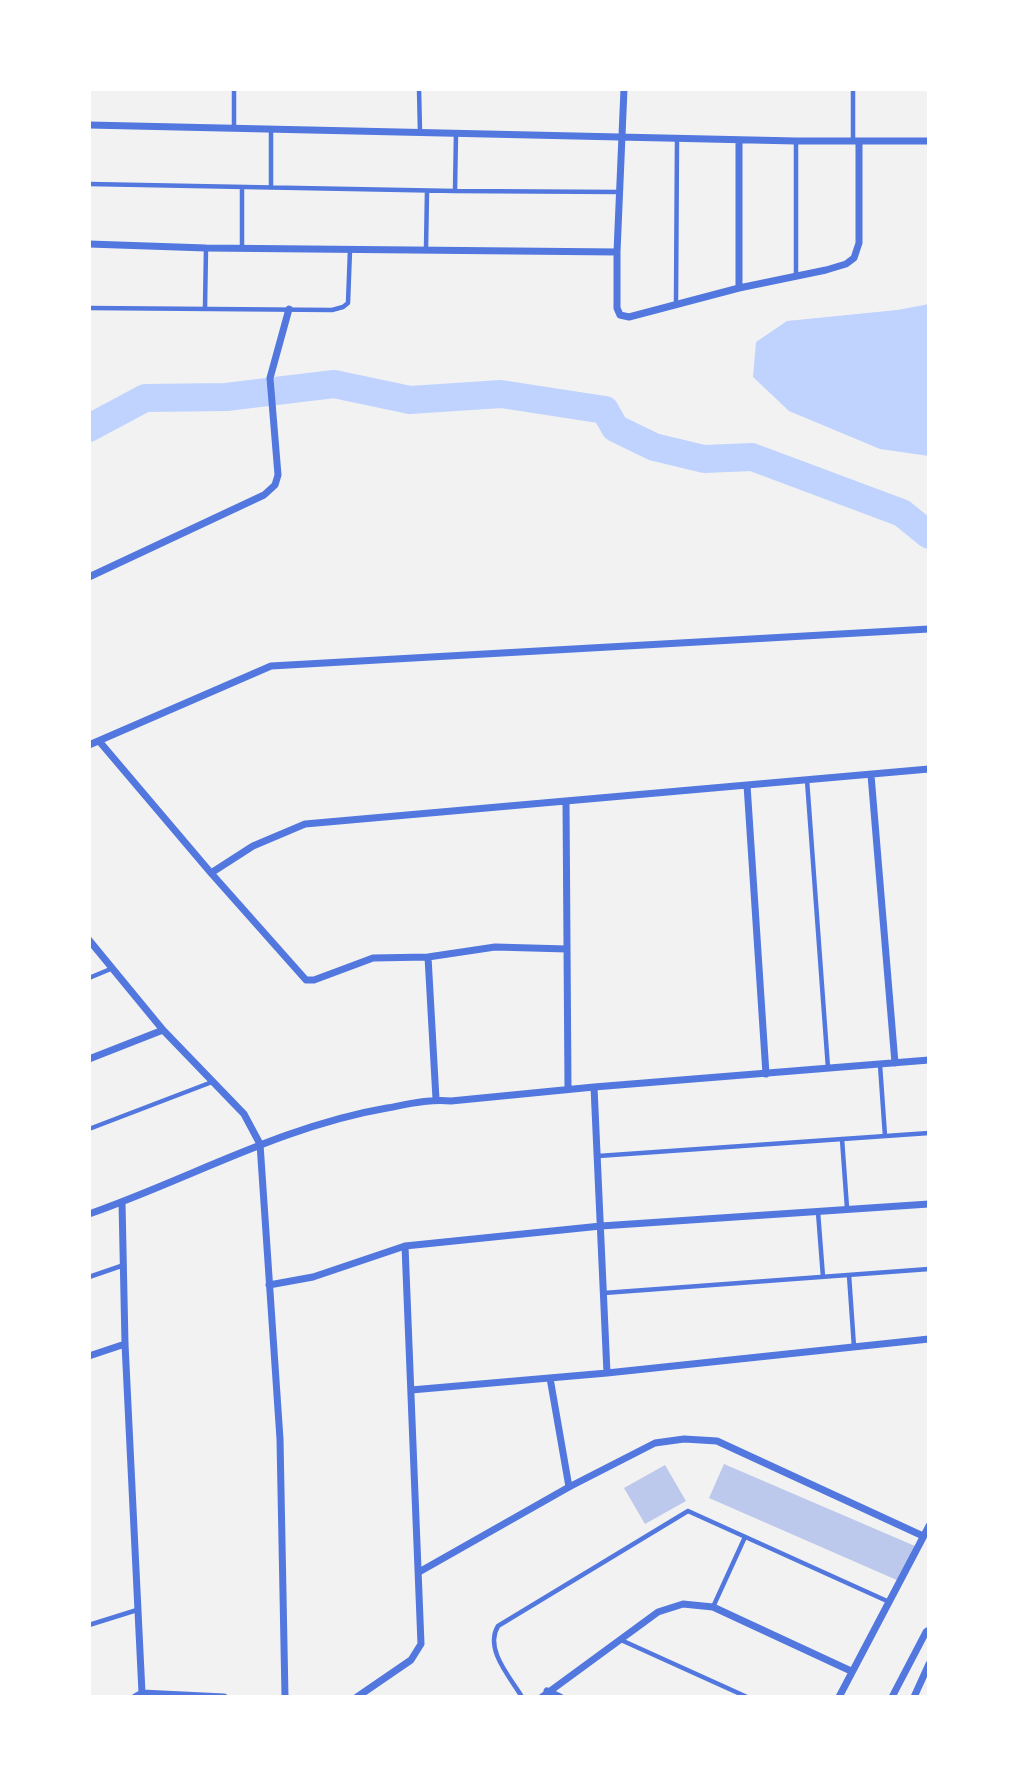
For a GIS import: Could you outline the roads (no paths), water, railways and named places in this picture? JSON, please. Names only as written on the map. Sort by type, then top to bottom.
[{"type":"street","points":[[624,89],[617,309],[620,315],[628,317],[676,303],[846,264],[854,258],[859,243],[856,141]]},
{"type":"street","points":[[89,125],[739,140],[929,141]]},
{"type":"street","points":[[739,140],[739,288]]},
{"type":"street","points":[[89,244],[206,248],[617,252]]},
{"type":"street","points":[[89,577],[264,495],[275,485],[278,475],[277,449],[270,377],[289,309]]},
{"type":"street","points":[[89,746],[271,666],[929,629]]},
{"type":"street","points":[[99,741],[306,981],[373,958],[428,957],[495,947],[567,949]]},
{"type":"street","points":[[211,873],[253,846],[305,824],[929,769]]},
{"type":"street","points":[[871,775],[895,1063]]},
{"type":"street","points":[[747,785],[766,1074]]},
{"type":"street","points":[[566,801],[568,1088]]},
{"type":"street","points":[[89,940],[163,1030],[244,1114],[260,1144],[280,1439],[285,1697]]},
{"type":"street","points":[[428,957],[436,1099]]},
{"type":"street","points":[[89,1059],[163,1030]]},
{"type":"street","points":[[89,1213],[260,1144],[349,1114],[436,1099],[451,1101],[568,1088],[929,1060]]},
{"type":"street","points":[[594,1087],[607,1373]]},
{"type":"street","points":[[121,1202],[138,1610],[138,1695],[224,1697]]},
{"type":"street","points":[[269,1285],[313,1277],[405,1246],[601,1226],[929,1204]]},
{"type":"street","points":[[357,1697],[411,1660],[421,1644],[405,1246]]},
{"type":"street","points":[[411,1390],[607,1373],[929,1339]]},
{"type":"street","points":[[89,1356],[125,1344]]},
{"type":"street","points":[[550,1378],[569,1488]]},
{"type":"street","points":[[419,1572],[655,1443],[684,1439],[717,1441],[923,1536]]},
{"type":"street","points":[[839,1697],[887,1601],[897,1588],[929,1526]]},
{"type":"street","points":[[545,1694],[658,1612],[682,1604],[713,1607],[851,1671]]},
{"type":"street","points":[[892,1697],[929,1630]]},
{"type":"street","points":[[919,1644],[929,1648]]},
{"type":"street","points":[[914,1697],[929,1664]]},
{"type":"street","points":[[545,1694],[560,1697]]},
{"type":"lane","points":[[234,89],[234,128]]},
{"type":"lane","points":[[419,89],[420,132]]},
{"type":"lane","points":[[853,89],[856,141]]},
{"type":"lane","points":[[271,130],[271,187]]},
{"type":"lane","points":[[455,191],[456,133]]},
{"type":"lane","points":[[676,303],[677,138]]},
{"type":"lane","points":[[796,141],[796,277]]},
{"type":"lane","points":[[89,184],[620,192]]},
{"type":"lane","points":[[242,187],[242,248]]},
{"type":"lane","points":[[426,249],[427,191]]},
{"type":"lane","points":[[205,308],[206,248]]},
{"type":"lane","points":[[89,308],[332,310],[348,303],[350,248]]},
{"type":"lane","points":[[807,779],[828,1069]]},
{"type":"lane","points":[[89,978],[114,968]]},
{"type":"lane","points":[[880,1065],[885,1136]]},
{"type":"lane","points":[[89,1129],[212,1082]]},
{"type":"lane","points":[[598,1156],[929,1133]]},
{"type":"lane","points":[[842,1139],[847,1208]]},
{"type":"lane","points":[[817,1211],[823,1278]]},
{"type":"lane","points":[[89,1277],[124,1265]]},
{"type":"lane","points":[[604,1293],[929,1269]]},
{"type":"lane","points":[[849,1275],[854,1348]]},
{"type":"lane","points":[[522,1697],[495,1650],[493,1642],[498,1626],[688,1511],[887,1601]]},
{"type":"lane","points":[[713,1607],[745,1537]]},
{"type":"lane","points":[[89,1625],[138,1610]]},
{"type":"lane","points":[[620,1639],[747,1697]]},
{"type":"water","points":[[929,304],[929,456],[880,449],[789,411],[753,377],[756,342],[787,321],[897,310]]},
{"type":"waterway","points":[[89,428],[145,398],[226,397],[334,384],[410,400],[501,394],[605,410],[615,428],[654,447],[704,459],[752,457],[902,513],[929,535]]}]
